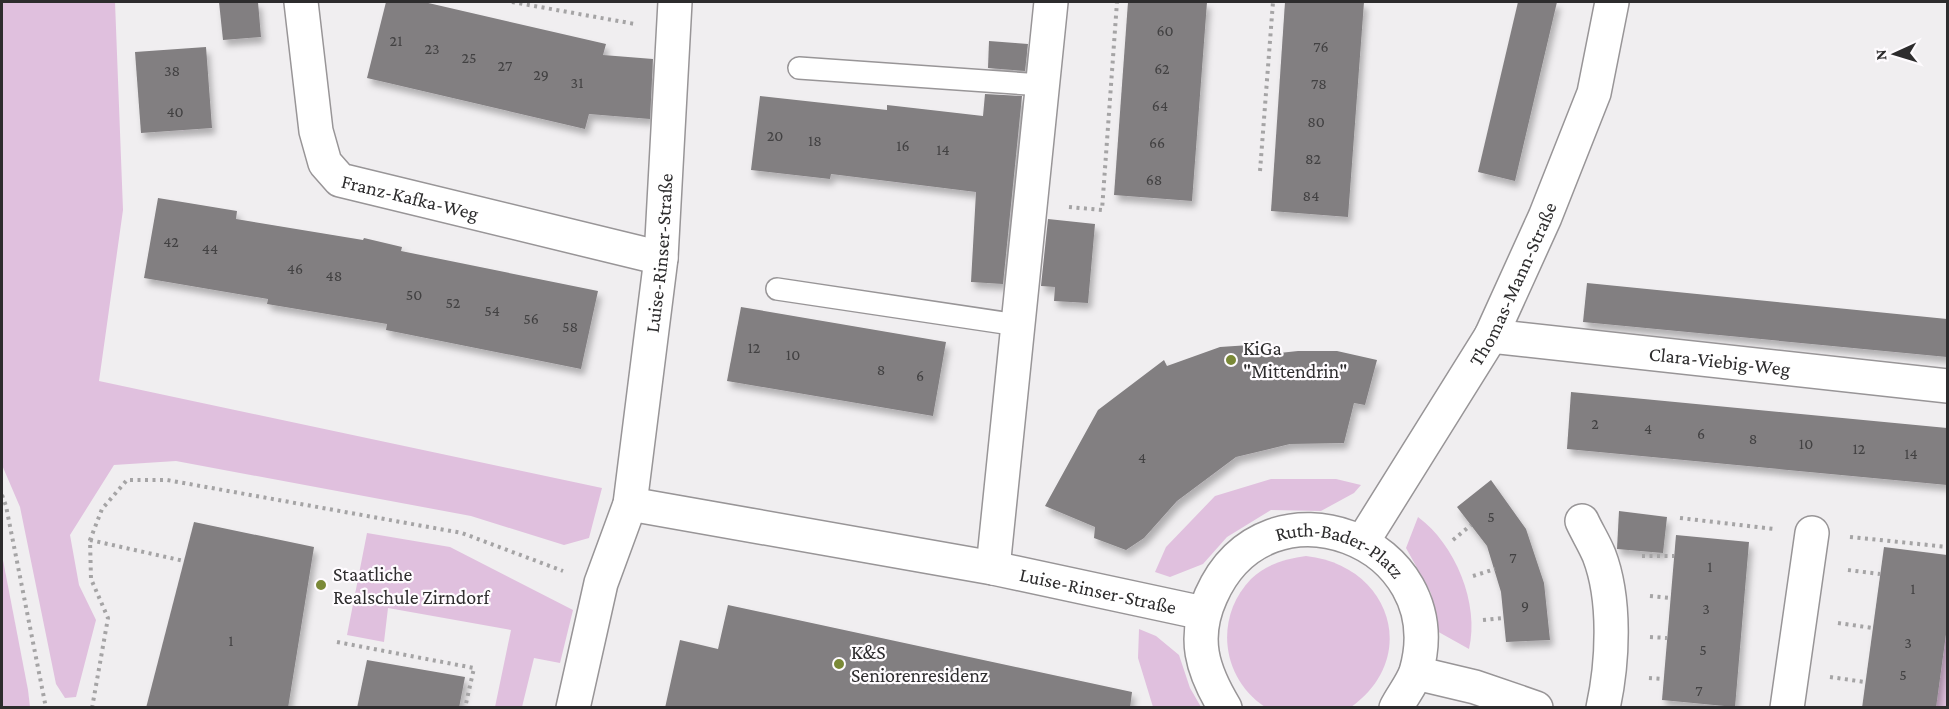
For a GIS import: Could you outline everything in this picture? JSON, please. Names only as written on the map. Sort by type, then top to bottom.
[{"type":"street","name":"Franz-Kafka-Weg","points":[[301,2],[316,131],[326,163],[340,180],[661,258]]},
{"type":"street","name":"Luise-Rinser-Straße","points":[[993,568],[1051,2]]},
{"type":"street","name":"Thomas-Mann-Straße","points":[[1363,541],[1491,336],[1545,217],[1594,93],[1612,2]]},
{"type":"street","name":"Luise-Rinser-Straße","points":[[573,708],[601,583],[630,504],[661,258],[673,16]]},
{"type":"street","name":"Clara-Viebig-Weg","points":[[1491,336],[1947,386]]},
{"type":"street","name":"Luise-Rinser-Straße","points":[[630,504],[993,568],[1203,613]]},
{"type":"street","points":[[1582,521],[1599,555],[1607,593],[1610,674],[1603,708]]},
{"type":"street","name":"Ruth-Bader-Platz","points":[[1225,708],[1209,681],[1200,647],[1203,613],[1219,576],[1248,547],[1284,531],[1324,529],[1363,541],[1394,566],[1414,599],[1421,638],[1416,673],[1396,708]]},
{"type":"street","points":[[1787,708],[1812,533]]},
{"type":"street","points":[[1416,673],[1475,687],[1536,708]]},
{"type":"lane","points":[[800,68],[1042,85]]},
{"type":"lane","points":[[777,289],[1018,325]]},
{"type":"path","points":[[512,2],[673,16]]},
{"type":"path","points":[[1030,204],[1102,210],[1117,2]]},
{"type":"path","points":[[1260,171],[1273,2]]},
{"type":"path","points":[[92,708],[108,618],[91,579],[90,540],[102,509],[127,480],[167,480],[462,533],[527,560],[601,583]]},
{"type":"path","points":[[2,495],[46,708]]},
{"type":"path","points":[[1680,518],[1947,546]]},
{"type":"path","points":[[1453,540],[1471,525]]},
{"type":"path","points":[[90,540],[184,561]]},
{"type":"path","points":[[1473,576],[1495,569]]},
{"type":"path","points":[[1483,620],[1504,618]]},
{"type":"path","points":[[337,642],[474,668],[465,708]]},
{"type":"shaded area","points":[[2,2],[115,2],[123,210],[99,381],[602,488],[589,538],[564,545],[471,516],[176,461],[114,465],[70,535],[79,585],[96,620],[76,697],[65,698],[56,684],[20,507],[2,465]]},
{"type":"shaded area","points":[[1271,479],[1336,479],[1361,485],[1354,493],[1321,511],[1271,510],[1227,537],[1203,564],[1170,577],[1155,572],[1166,547],[1215,496]]},
{"type":"shaded area","points":[[1418,517],[1443,543],[1462,576],[1471,613],[1469,649],[1435,630],[1431,593],[1406,548]]},
{"type":"shaded area","points":[[367,533],[450,547],[573,610],[560,663],[534,658],[522,707],[495,707],[511,630],[388,608],[384,642],[347,635]]},
{"type":"shaded area","points":[[2,555],[28,690],[30,707],[2,707]]},
{"type":"shaded area","points":[[1306,556],[1335,563],[1358,576],[1376,595],[1386,616],[1390,640],[1385,664],[1373,687],[1351,707],[1265,707],[1250,695],[1231,664],[1228,629],[1231,611],[1239,594],[1251,579],[1270,566]]},
{"type":"shaded area","points":[[1947,627],[1947,707],[1936,707]]},
{"type":"shaded area","points":[[1139,629],[1156,636],[1179,655],[1190,688],[1201,707],[1153,707],[1138,658]]},
{"type":"building","points":[[219,2],[258,2],[261,37],[223,40]]},
{"type":"building","points":[[386,2],[424,2],[606,44],[603,55],[653,59],[650,119],[589,114],[585,129],[367,78]]},
{"type":"building","points":[[1128,2],[1207,2],[1192,201],[1114,195]]},
{"type":"building","points":[[1285,2],[1364,2],[1348,217],[1271,211]]},
{"type":"building","points":[[1518,2],[1557,2],[1515,181],[1478,172]]},
{"type":"building","points":[[989,41],[1028,44],[1025,71],[988,68]]},
{"type":"building","points":[[206,47],[212,128],[141,133],[135,52]]},
{"type":"building","points":[[985,94],[1022,96],[1003,284],[971,282],[976,192],[831,174],[830,179],[751,170],[760,96],[887,110],[887,105],[983,116]]},
{"type":"building","points":[[158,198],[237,211],[236,219],[363,240],[364,238],[402,247],[401,251],[598,291],[581,369],[386,330],[387,324],[267,304],[268,299],[144,278]]},
{"type":"building","points":[[1048,219],[1095,224],[1088,303],[1054,301],[1055,287],[1041,286]]},
{"type":"building","points":[[1587,283],[1947,319],[1947,357],[1583,322]]},
{"type":"building","points":[[741,307],[946,342],[933,416],[727,381]]},
{"type":"building","points":[[1250,345],[1252,356],[1298,351],[1337,351],[1377,360],[1365,405],[1354,403],[1344,443],[1290,444],[1236,457],[1177,501],[1144,538],[1126,550],[1094,538],[1095,527],[1045,506],[1098,410],[1164,360],[1167,366],[1220,347]]},
{"type":"building","points":[[1571,392],[1947,428],[1947,485],[1567,449]]},
{"type":"building","points":[[1491,480],[1526,529],[1544,583],[1550,640],[1506,642],[1501,592],[1487,546],[1457,507]]},
{"type":"building","points":[[1619,511],[1667,517],[1663,553],[1617,549]]},
{"type":"building","points":[[194,522],[314,547],[288,708],[146,708]]},
{"type":"building","points":[[1676,535],[1749,542],[1735,707],[1662,700]]},
{"type":"building","points":[[1884,547],[1947,555],[1947,627],[1936,708],[1862,708]]},
{"type":"building","name":"K&S Seniorenresidenz","points":[[728,605],[1132,692],[1130,708],[665,708],[680,640],[718,649]]},
{"type":"building","points":[[367,660],[465,677],[459,708],[357,708]]},
{"type":"place","name":"KiGa \"Mittendrin\"","points":[[1231,360]]},
{"type":"place","name":"Staatliche Realschule Zirndorf","points":[[321,585]]},
{"type":"place","name":"K&S Seniorenresidenz","points":[[839,664]]}]
